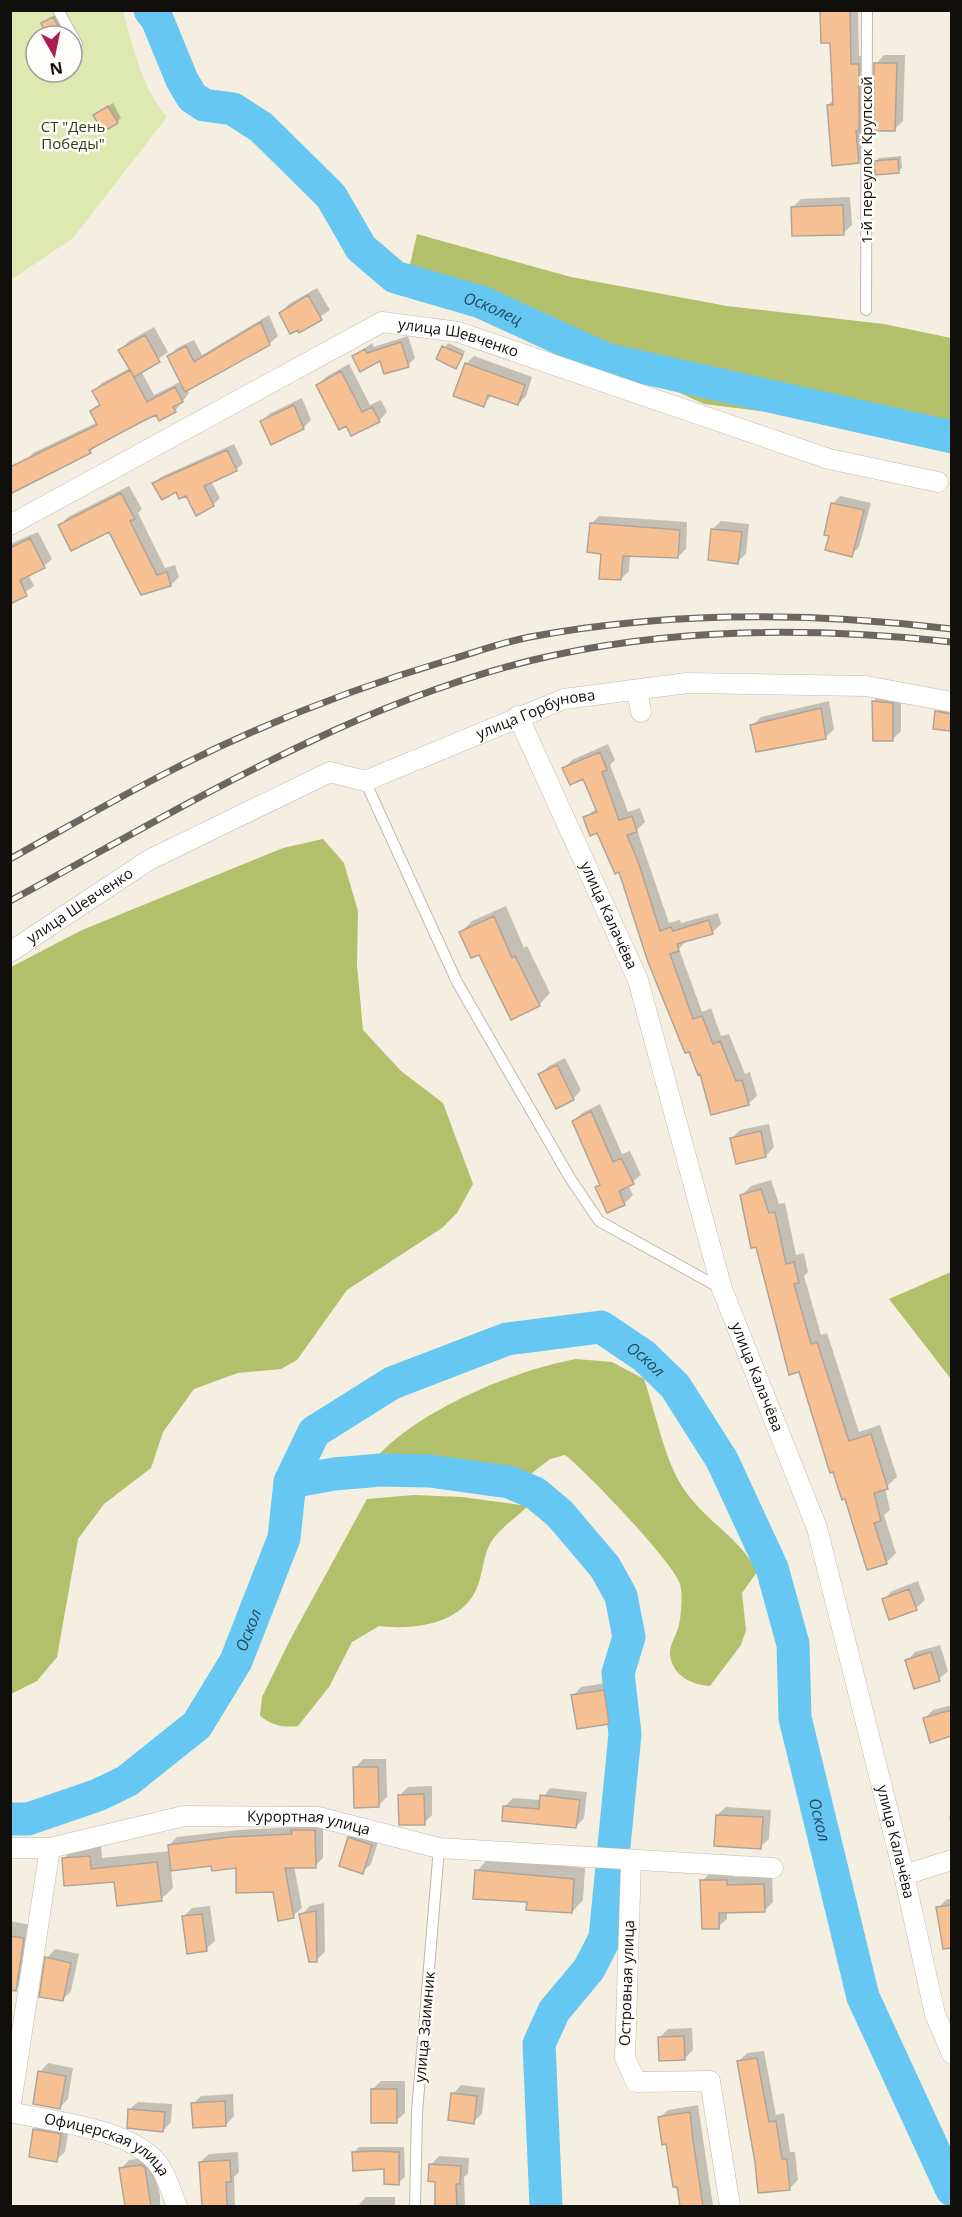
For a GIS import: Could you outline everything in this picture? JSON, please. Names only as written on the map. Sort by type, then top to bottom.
[{"type":"street","name":"улица Шевченко","points":[[10,525],[382,322],[458,332],[829,459],[938,482]]},
{"type":"street","name":"улица Горбунова","points":[[365,781],[518,716],[564,699],[687,683],[867,686],[951,702]]},
{"type":"street","points":[[637,690],[641,712]]},
{"type":"street","name":"улица Калачёва","points":[[518,716],[638,980],[722,1289],[817,1528],[904,1875],[935,2014],[951,2054]]},
{"type":"street","name":"улица Шевченко","points":[[10,952],[149,860],[330,772],[365,781]]},
{"type":"street","name":"Курортная улица","points":[[10,1848],[50,1848],[184,1816],[318,1817],[439,1848],[773,1868]]},
{"type":"street","points":[[10,2111],[50,1848]]},
{"type":"street","name":"Островная улица","points":[[619,1859],[625,2058],[636,2082],[710,2081],[730,2206]]},
{"type":"street","points":[[904,1875],[951,1860]]},
{"type":"street","name":"Офицерская улица","points":[[10,2111],[133,2142],[159,2164],[177,2206]]},
{"type":"lane","points":[[58,10],[66,24]]},
{"type":"lane","name":"1-й переулок Крупской","points":[[866,310],[867,10]]},
{"type":"lane","points":[[365,781],[457,982],[570,1178],[599,1221],[722,1289]]},
{"type":"lane","name":"улица Заимник","points":[[415,2206],[417,2112],[439,1848]]},
{"type":"green space","name":"СТ \"День Победы\"","points":[[11,11],[123,11],[145,80],[167,117],[73,238],[11,280]]},
{"type":"green space","points":[[417,234],[571,277],[727,306],[884,324],[951,338],[951,441],[849,422],[704,404],[602,357],[521,334],[405,286]]},
{"type":"green space","points":[[323,839],[344,863],[358,911],[357,965],[363,1030],[401,1071],[443,1103],[473,1184],[457,1213],[442,1228],[347,1290],[297,1360],[281,1369],[238,1373],[194,1389],[163,1432],[151,1468],[104,1504],[78,1539],[57,1657],[37,1681],[11,1694],[11,967],[82,930],[283,848]]},
{"type":"green space","points":[[951,1272],[951,1379],[889,1299]]},
{"type":"green space","points":[[576,1359],[612,1362],[644,1379],[672,1467],[686,1492],[742,1550],[757,1572],[742,1593],[746,1630],[741,1645],[710,1686],[698,1684],[681,1676],[671,1660],[670,1651],[679,1625],[681,1604],[680,1584],[674,1573],[628,1517],[565,1455],[550,1459],[527,1477],[446,1469],[366,1470],[383,1450],[406,1431],[461,1398],[522,1373]]},
{"type":"green space","points":[[414,1495],[462,1497],[528,1506],[491,1542],[476,1590],[469,1602],[459,1611],[434,1623],[420,1626],[379,1626],[352,1642],[329,1687],[298,1726],[287,1727],[264,1719],[260,1716],[262,1697],[290,1640],[367,1499]]},
{"type":"building","points":[[820,10],[850,10],[851,64],[859,64],[859,131],[856,131],[859,163],[832,166],[827,105],[833,105],[830,43],[821,43]]},
{"type":"building","points":[[53,17],[57,24],[41,24]]},
{"type":"building","points":[[874,63],[897,63],[895,131],[874,131]]},
{"type":"building","points":[[108,106],[118,123],[103,132],[93,115]]},
{"type":"building","points":[[898,159],[899,173],[875,175],[874,161]]},
{"type":"building","points":[[843,205],[844,235],[792,236],[791,207]]},
{"type":"building","points":[[308,295],[322,320],[299,333],[298,330],[290,334],[279,313]]},
{"type":"building","points":[[261,322],[270,345],[185,392],[167,356],[186,346],[194,362]]},
{"type":"building","points":[[145,335],[160,362],[134,377],[118,350]]},
{"type":"building","points":[[401,342],[409,367],[384,374],[380,361],[360,372],[352,356],[365,349],[367,353]]},
{"type":"building","points":[[442,346],[463,355],[456,369],[436,359]]},
{"type":"building","points":[[465,363],[525,385],[518,405],[488,395],[484,407],[453,396]]},
{"type":"building","points":[[130,370],[147,402],[175,387],[183,402],[173,407],[176,412],[159,421],[156,415],[141,422],[89,450],[91,453],[10,494],[10,467],[97,425],[90,411],[100,405],[92,391]]},
{"type":"building","points":[[341,371],[362,412],[372,407],[380,422],[351,436],[346,426],[339,430],[316,385]]},
{"type":"building","points":[[294,405],[304,429],[271,445],[260,421]]},
{"type":"building","points":[[227,450],[237,471],[204,486],[214,506],[196,516],[186,496],[179,499],[176,492],[162,500],[152,483]]},
{"type":"building","points":[[121,493],[135,519],[130,521],[157,575],[167,572],[171,586],[141,595],[109,532],[71,551],[58,525]]},
{"type":"building","points":[[831,503],[864,510],[852,557],[825,550],[829,536],[824,535]]},
{"type":"building","points":[[590,523],[680,530],[678,558],[623,556],[621,580],[599,579],[601,554],[587,552]]},
{"type":"building","points":[[711,529],[742,532],[738,564],[708,560]]},
{"type":"building","points":[[30,538],[45,568],[20,580],[27,596],[10,604],[10,548]]},
{"type":"building","points":[[872,701],[893,703],[893,741],[873,741]]},
{"type":"building","points":[[821,708],[826,739],[756,752],[750,725]]},
{"type":"building","points":[[935,711],[951,714],[950,731],[933,729]]},
{"type":"building","points":[[600,752],[607,770],[602,772],[619,820],[632,816],[637,832],[627,835],[639,864],[660,931],[671,927],[673,931],[709,920],[713,934],[677,944],[679,951],[670,954],[693,1019],[702,1016],[713,1044],[720,1041],[736,1081],[742,1080],[749,1105],[711,1115],[700,1074],[698,1075],[689,1052],[685,1053],[648,962],[619,872],[615,874],[597,833],[590,836],[583,817],[597,812],[583,779],[570,785],[562,768]]},
{"type":"building","points":[[494,916],[512,958],[515,956],[540,1006],[511,1020],[479,955],[471,958],[459,932]]},
{"type":"building","points":[[557,1065],[574,1100],[556,1109],[538,1074]]},
{"type":"building","points":[[591,1111],[613,1162],[621,1158],[634,1184],[619,1191],[625,1205],[607,1213],[595,1187],[600,1185],[572,1121]]},
{"type":"building","points":[[761,1131],[766,1157],[736,1164],[730,1138]]},
{"type":"building","points":[[761,1189],[769,1213],[775,1212],[786,1264],[794,1262],[799,1283],[794,1284],[811,1344],[817,1342],[849,1441],[871,1434],[888,1489],[874,1493],[881,1521],[874,1523],[887,1564],[867,1570],[845,1499],[842,1500],[833,1472],[830,1473],[799,1372],[789,1375],[756,1247],[751,1248],[740,1195]]},
{"type":"building","points":[[909,1589],[917,1610],[889,1620],[882,1599]]},
{"type":"building","points":[[931,1652],[940,1681],[914,1689],[905,1660]]},
{"type":"building","points":[[604,1690],[609,1724],[577,1729],[571,1695]]},
{"type":"building","points":[[951,1710],[951,1736],[930,1743],[923,1718]]},
{"type":"building","points":[[353,1767],[378,1767],[379,1807],[354,1808]]},
{"type":"building","points":[[424,1794],[425,1825],[399,1825],[398,1795]]},
{"type":"building","points":[[540,1795],[580,1800],[576,1828],[502,1821],[503,1806],[539,1809]]},
{"type":"building","points":[[716,1815],[763,1817],[761,1849],[714,1846]]},
{"type":"building","points":[[291,1830],[315,1830],[316,1868],[285,1868],[294,1918],[278,1921],[273,1892],[236,1893],[236,1868],[212,1871],[211,1866],[171,1871],[168,1845],[230,1837],[292,1834]]},
{"type":"building","points":[[348,1837],[372,1845],[363,1874],[339,1866]]},
{"type":"building","points":[[90,1856],[91,1869],[157,1862],[162,1901],[117,1906],[114,1882],[64,1886],[62,1858]]},
{"type":"building","points":[[475,1870],[574,1879],[572,1913],[526,1910],[527,1902],[473,1899]]},
{"type":"building","points":[[700,1880],[727,1880],[727,1885],[764,1884],[765,1912],[719,1913],[719,1929],[702,1929]]},
{"type":"building","points":[[951,1905],[951,1948],[943,1949],[936,1907]]},
{"type":"building","points":[[316,1911],[317,1962],[309,1962],[299,1914]]},
{"type":"building","points":[[202,1914],[207,1951],[187,1954],[182,1916]]},
{"type":"building","points":[[10,1936],[24,1938],[16,1991],[10,1990]]},
{"type":"building","points":[[45,1957],[71,1963],[63,2001],[39,1997]]},
{"type":"building","points":[[684,2036],[685,2060],[659,2061],[658,2037]]},
{"type":"building","points":[[757,2058],[769,2122],[776,2121],[782,2159],[787,2159],[790,2190],[758,2193],[755,2162],[737,2061]]},
{"type":"building","points":[[38,2071],[66,2076],[60,2109],[33,2104]]},
{"type":"building","points":[[371,2089],[397,2089],[397,2123],[371,2123]]},
{"type":"building","points":[[451,2093],[477,2096],[474,2124],[448,2120]]},
{"type":"building","points":[[225,2101],[226,2126],[193,2128],[191,2103]]},
{"type":"building","points":[[128,2109],[165,2112],[163,2132],[127,2128]]},
{"type":"building","points":[[690,2112],[703,2206],[680,2206],[677,2187],[673,2187],[666,2144],[662,2145],[658,2117]]},
{"type":"building","points":[[33,2129],[61,2134],[57,2162],[29,2157]]},
{"type":"building","points":[[352,2152],[399,2152],[399,2185],[384,2184],[384,2169],[353,2171]]},
{"type":"building","points":[[230,2160],[231,2182],[226,2182],[227,2206],[202,2206],[199,2162]]},
{"type":"building","points":[[429,2164],[461,2166],[460,2184],[456,2184],[457,2206],[435,2206],[435,2182],[428,2181]]},
{"type":"building","points":[[141,2165],[145,2168],[151,2206],[125,2206],[119,2168]]},
{"type":"waterway","name":"Осколец","points":[[150,10],[157,19],[182,80],[192,97],[204,105],[233,109],[261,127],[331,196],[361,248],[395,277],[481,302],[605,359],[952,437]]},
{"type":"waterway","name":"Оскол","points":[[10,1819],[28,1819],[98,1795],[127,1781],[197,1725],[236,1661],[284,1538],[290,1482],[314,1432],[392,1383],[507,1339],[601,1327],[644,1356],[675,1386],[722,1460],[772,1568],[793,1644],[795,1718],[863,1997],[952,2190]]},
{"type":"waterway","points":[[290,1482],[334,1474],[381,1470],[429,1471],[509,1482],[535,1493],[560,1514],[605,1567],[621,1596],[629,1637],[618,1673],[625,1734],[605,1938],[589,1969],[554,2011],[539,2044],[546,2206]]},
{"type":"railway","points":[[10,859],[172,770],[273,723],[413,671],[520,639],[582,628],[635,622],[741,617],[847,619],[952,629]]},
{"type":"railway","points":[[10,901],[200,797],[330,732],[396,704],[464,680],[533,660],[637,641],[741,633],[847,634],[952,642]]}]
